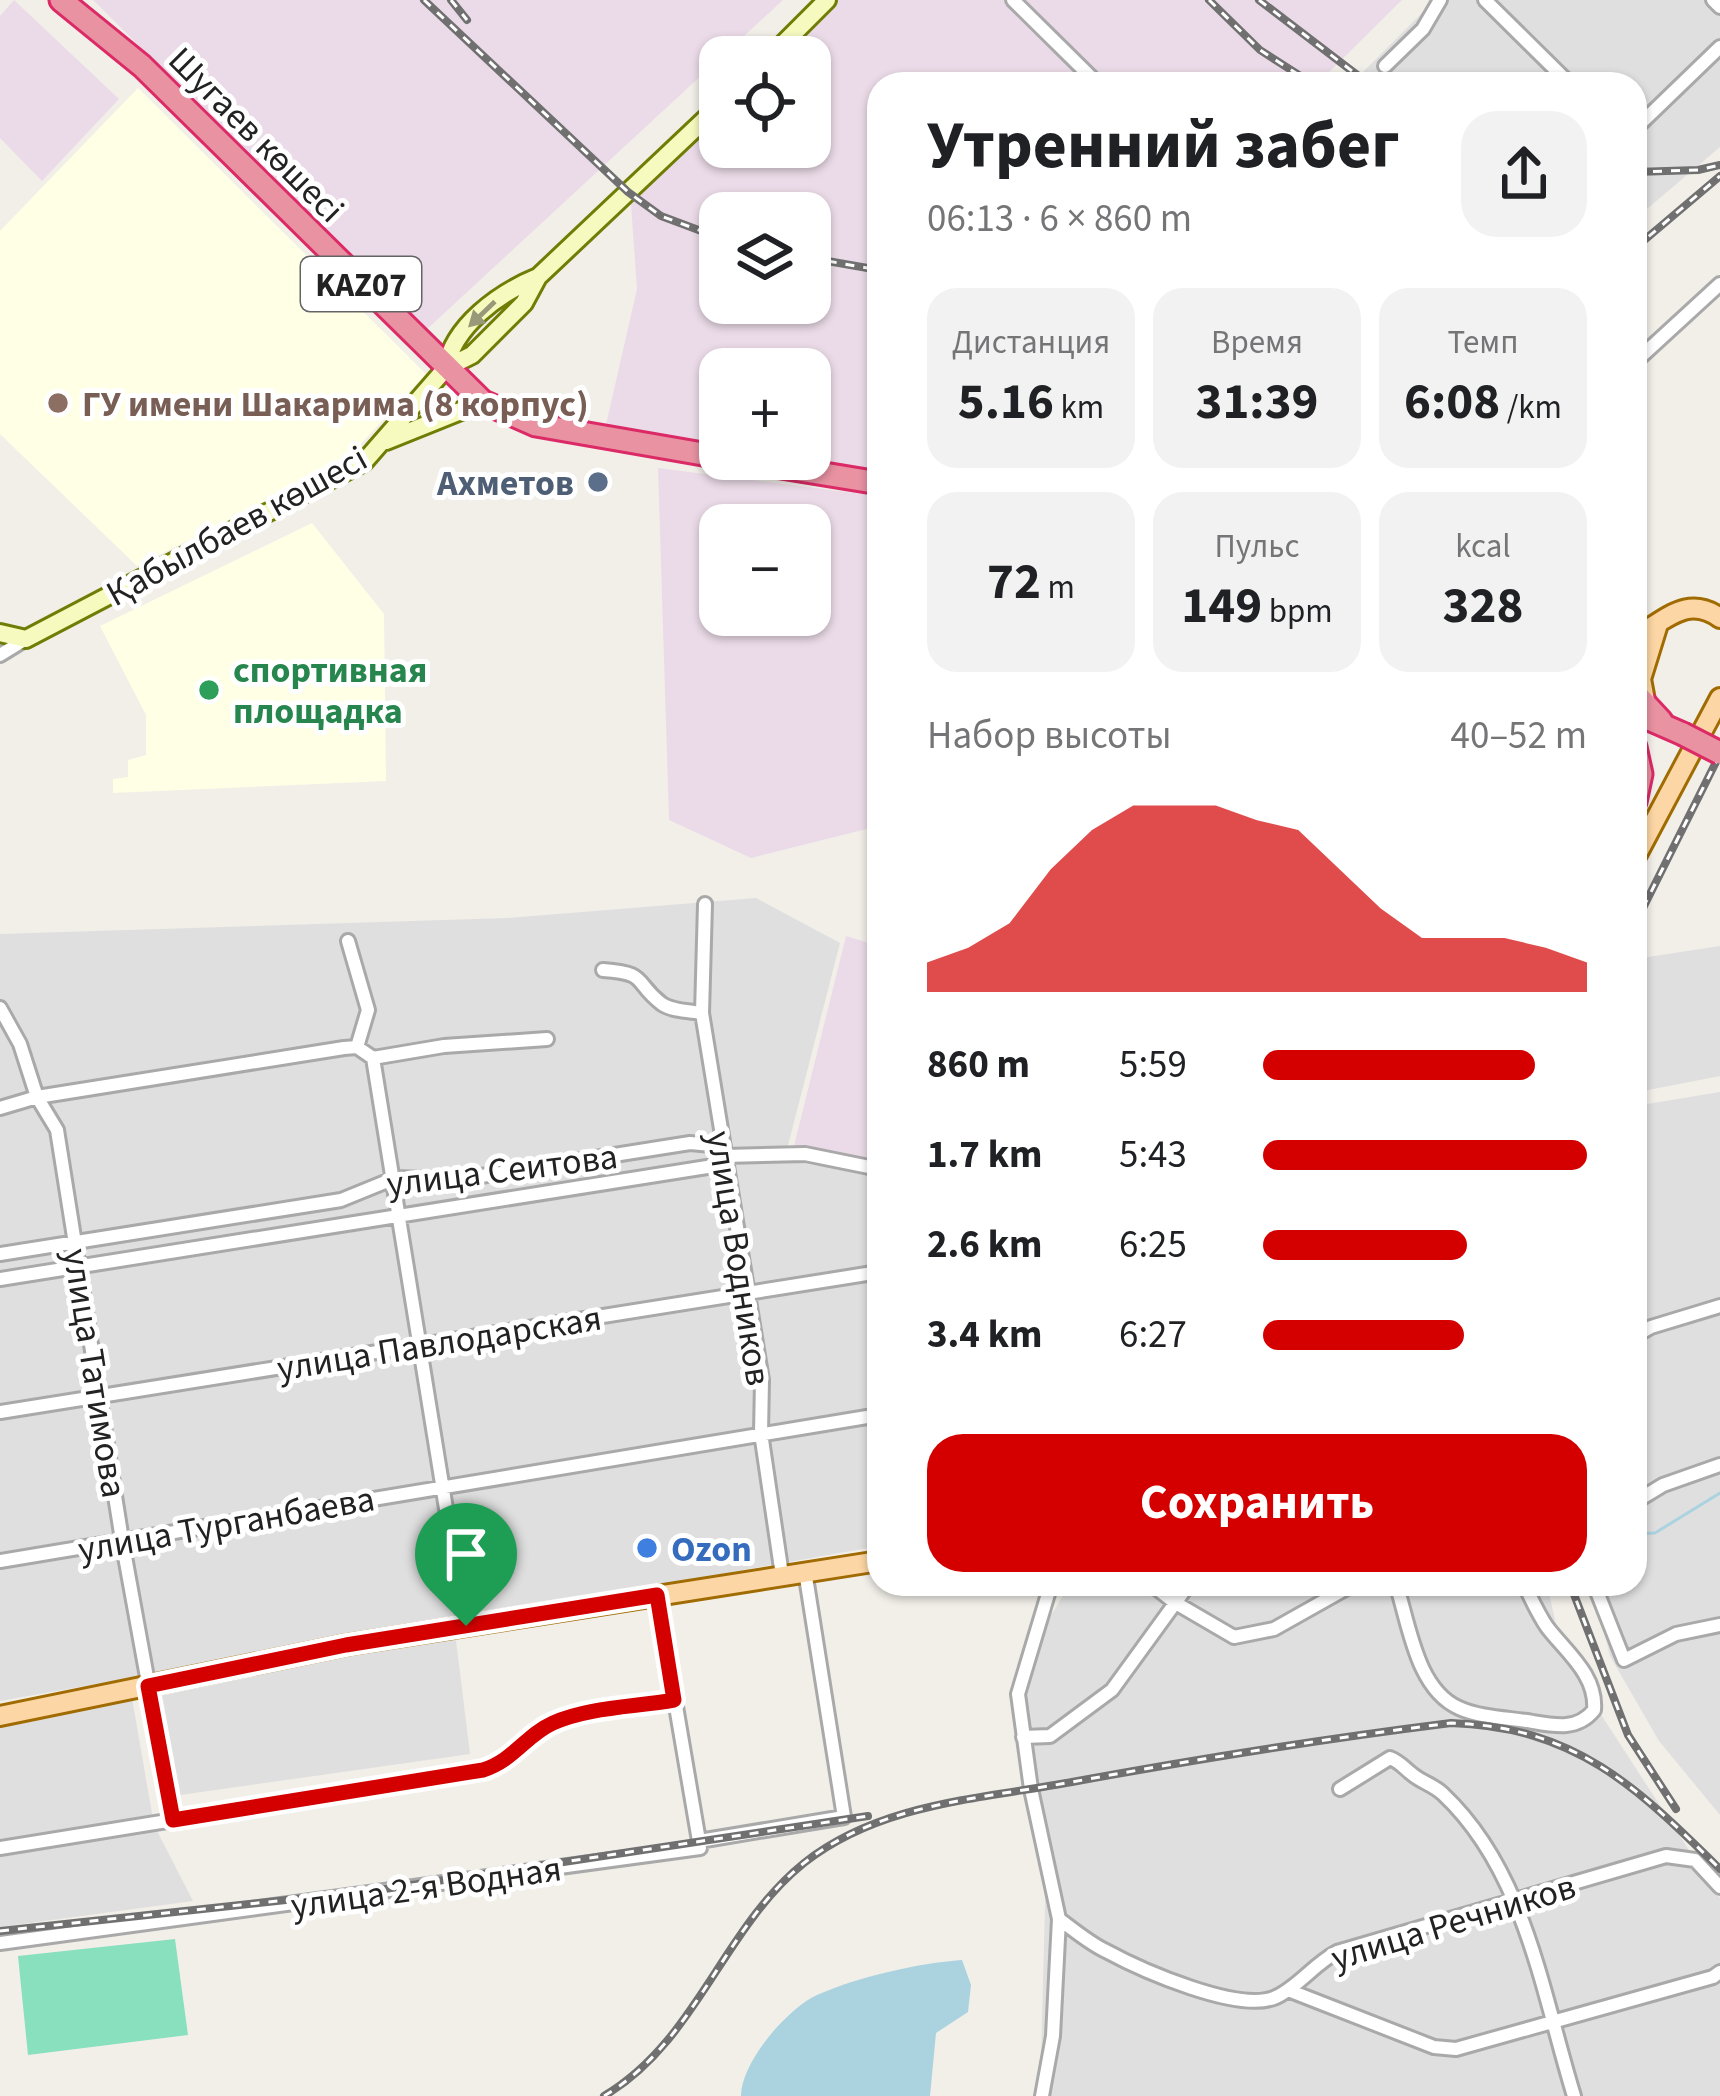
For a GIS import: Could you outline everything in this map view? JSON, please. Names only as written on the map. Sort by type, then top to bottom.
[{"type":"highway","name":"Шугаев көшесі","points":[[61,0],[142,66],[483,402],[536,425],[699,453]]},
{"type":"highway","points":[[831,475],[867,481]]},
{"type":"highway","points":[[1647,710],[1720,754]]},
{"type":"main road","points":[[791,36],[827,0]]},
{"type":"main road","name":"Қабылбаев көшесі","points":[[26,639],[364,462],[446,368],[472,355],[524,304],[538,277],[699,125]]},
{"type":"main road","points":[[380,443],[483,402]]},
{"type":"main road","points":[[1647,630],[1693,606],[1720,618]]},
{"type":"main road","points":[[1647,660],[1658,624]]},
{"type":"main road","points":[[0,633],[26,639]]},
{"type":"main road","points":[[1647,835],[1720,698]]},
{"type":"main road","points":[[0,1716],[346,1645],[867,1563]]},
{"type":"street","points":[[1013,0],[1086,72]]},
{"type":"street","points":[[1384,66],[1423,28],[1440,0]]},
{"type":"street","points":[[1485,0],[1558,72]]},
{"type":"street","points":[[1713,0],[1720,7]]},
{"type":"street","points":[[1647,117],[1720,47]]},
{"type":"street","points":[[1647,351],[1720,284]]},
{"type":"street","points":[[0,655],[26,639]]},
{"type":"street","name":"улица Водников","points":[[705,904],[702,1013],[762,1380],[761,1433],[782,1575]]},
{"type":"street","points":[[348,941],[368,1010],[358,1047]]},
{"type":"street","points":[[603,970],[641,978],[667,1008],[702,1013]]},
{"type":"street","name":"улица Татимова","points":[[0,1008],[20,1043],[37,1096],[57,1130],[122,1540],[173,1820]]},
{"type":"street","points":[[373,1058],[444,1046],[547,1039]]},
{"type":"street","points":[[0,1108],[37,1096],[358,1047],[373,1058],[466,1626]]},
{"type":"street","name":"улица Сеитова","points":[[0,1254],[341,1200],[395,1178],[455,1180],[690,1144],[725,1155]]},
{"type":"street","name":"улица Сеитова","points":[[0,1279],[400,1215],[725,1155],[806,1154],[867,1167]]},
{"type":"street","name":"улица Павлодарская","points":[[0,1412],[867,1274]]},
{"type":"street","points":[[1647,1329],[1720,1306]]},
{"type":"street","name":"улица Турганбаева","points":[[0,1562],[867,1417]]},
{"type":"street","points":[[1647,1495],[1720,1465]]},
{"type":"street","name":"улица 2-я Водная","points":[[0,1943],[700,1848],[700,1840],[844,1817],[806,1571]]},
{"type":"street","points":[[657,1595],[700,1840]]},
{"type":"street","points":[[1042,2096],[1053,2036],[1058,1919],[1018,1694],[1048,1596]]},
{"type":"street","points":[[1166,1596],[1234,1637],[1274,1629],[1333,1596]]},
{"type":"street","points":[[1022,1737],[1050,1736],[1112,1690],[1179,1596]]},
{"type":"street","points":[[1400,1596],[1418,1655],[1449,1702],[1484,1714],[1560,1727],[1574,1724],[1594,1710],[1592,1691],[1573,1654],[1549,1630],[1531,1596]]},
{"type":"street","points":[[1599,1596],[1624,1660],[1676,1634],[1720,1625]]},
{"type":"street","points":[[0,1848],[483,1770],[513,1757],[548,1725],[674,1700]]},
{"type":"street","points":[[1340,1789],[1390,1758],[1397,1760],[1440,1790],[1479,1834],[1516,1900],[1574,2096]]},
{"type":"street","name":"улица Речников","points":[[1058,1919],[1105,1951],[1201,1990],[1257,2002],[1288,1990],[1315,1964],[1337,1952],[1677,1855],[1695,1860],[1720,1887]]},
{"type":"street","points":[[1288,1990],[1434,2047],[1456,2049],[1720,1972]]},
{"type":"shaded area","points":[[14,0],[119,99],[42,181],[0,138],[0,16]]},
{"type":"shaded area","points":[[93,0],[783,0],[744,36],[699,36],[699,78],[425,331]]},
{"type":"shaded area","points":[[835,0],[1402,0],[1329,72],[867,72],[867,480],[831,473],[831,348],[699,348],[699,449],[605,429],[637,289],[631,204],[699,136],[699,168],[831,168],[831,36],[799,36]]},
{"type":"shaded area","points":[[1435,0],[1720,0],[1720,147],[1647,209],[1647,72],[1363,72]]},
{"type":"shaded area","points":[[138,88],[426,374],[344,462],[137,566],[0,434],[0,231]]},
{"type":"shaded area","points":[[658,468],[699,473],[699,480],[753,480],[867,494],[867,829],[751,858],[669,820]]},
{"type":"shaded area","points":[[312,523],[384,614],[386,781],[113,793],[113,779],[128,777],[128,760],[146,755],[146,715],[100,626]]},
{"type":"shaded area","points":[[756,898],[840,943],[784,1161],[867,1172],[867,1548],[0,1701],[0,934],[507,918]]},
{"type":"shaded area","points":[[846,936],[867,942],[867,1159],[793,1150]]},
{"type":"shaded area","points":[[1720,946],[1720,1076],[1647,1090],[1647,957]]},
{"type":"shaded area","points":[[1720,1092],[1720,1815],[1659,1741],[1610,1656],[1596,1596],[1647,1596],[1647,1104]]},
{"type":"shaded area","points":[[1063,1596],[1550,1596],[1563,1656],[1720,1898],[1720,2096],[1040,2096],[1046,1868],[1019,1700],[1047,1622]]},
{"type":"shaded area","points":[[455,1632],[470,1754],[173,1796],[155,1691]]},
{"type":"shaded area","points":[[132,1698],[154,1825],[193,1901],[0,1927],[0,1727]]},
{"type":"green space","points":[[175,1939],[188,2035],[28,2055],[18,1956]]},
{"type":"water","points":[[962,1960],[971,1985],[968,2012],[936,2033],[930,2096],[741,2096],[757,2053],[805,2002],[869,1977]]},
{"type":"waterway","points":[[1647,1533],[1720,1493]]},
{"type":"railway","points":[[424,0],[628,192],[661,216],[699,230]]},
{"type":"railway","points":[[451,0],[467,20]]},
{"type":"railway","points":[[1209,0],[1260,50],[1294,72]]},
{"type":"railway","points":[[1259,0],[1353,72]]},
{"type":"railway","points":[[1647,172],[1720,165]]},
{"type":"railway","points":[[1647,238],[1720,176]]},
{"type":"railway","points":[[831,262],[867,268]]},
{"type":"railway","points":[[1647,900],[1720,754]]},
{"type":"railway","points":[[1575,1596],[1628,1735],[1676,1809]]},
{"type":"railway","points":[[604,2096],[663,2046],[751,1920],[804,1863],[865,1827],[932,1806],[1213,1757],[1451,1723],[1534,1736],[1600,1766],[1631,1787],[1720,1869]]},
{"type":"railway","points":[[0,1931],[378,1890],[868,1816]]},
{"type":"place","name":"ГУ имени Шакарима (8 корпус)","points":[[58,403]]},
{"type":"place","name":"Ахметов","points":[[598,482]]},
{"type":"place","name":"спортивная площадка","points":[[209,690]]},
{"type":"place","name":"Ozon","points":[[647,1548]]},
{"type":"route","points":[[657,1595],[674,1700],[548,1725],[513,1757],[483,1770],[173,1820],[148,1686],[466,1626],[657,1595]]}]
